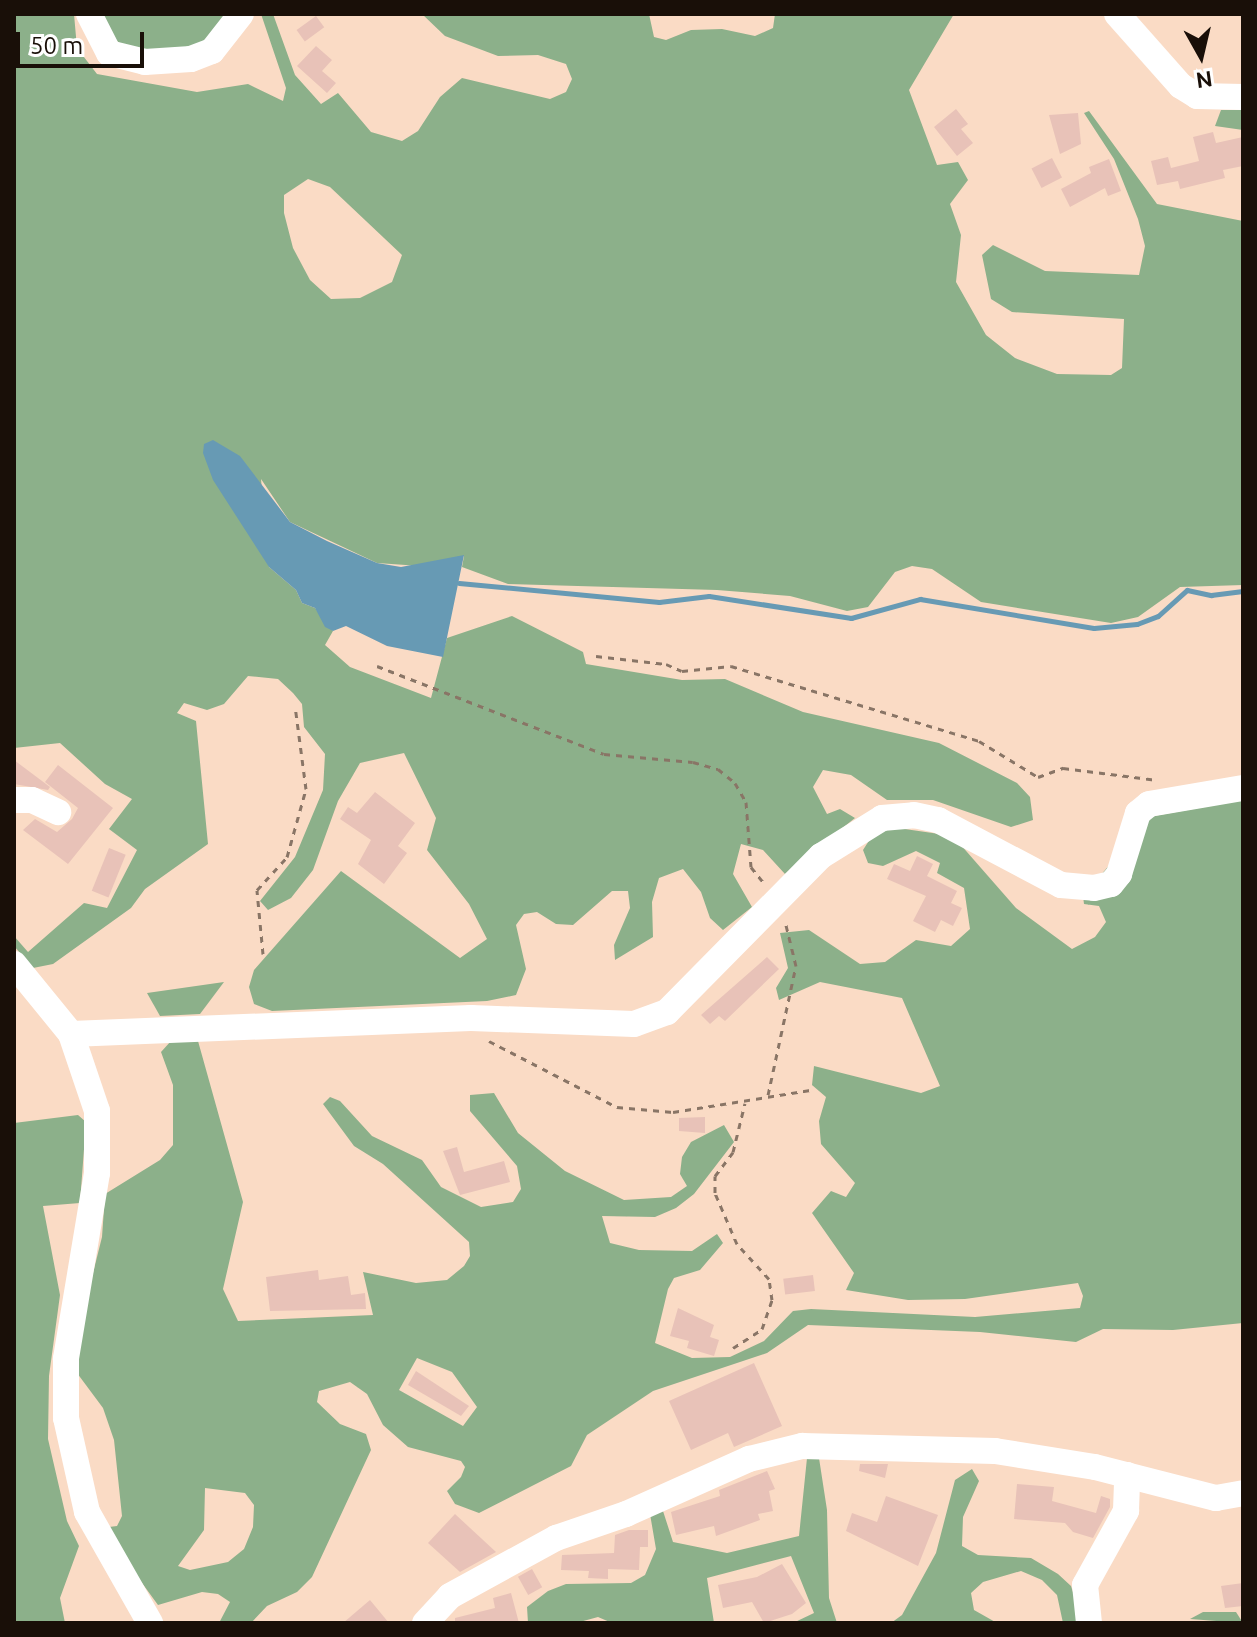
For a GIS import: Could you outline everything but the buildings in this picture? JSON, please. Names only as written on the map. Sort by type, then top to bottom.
[{"type":"street","points":[[89,14],[109,53],[145,62],[191,59],[212,51],[241,14]]},
{"type":"street","points":[[1117,14],[1181,86],[1197,96],[1243,97]]},
{"type":"street","points":[[71,1034],[471,1018],[634,1024],[667,1012],[773,900],[821,856],[882,818],[914,815],[938,820],[1061,885],[1094,888],[1111,884],[1119,874],[1138,813],[1149,804],[1243,788]]},
{"type":"street","points":[[14,800],[32,800],[58,812]]},
{"type":"street","points":[[14,964],[71,1034],[91,1081],[99,1145],[63,1386],[72,1457],[92,1523],[150,1623]]},
{"type":"street","points":[[425,1623],[450,1596],[556,1538],[626,1514],[749,1459],[802,1446],[995,1451],[1127,1475],[1216,1498],[1243,1493]]},
{"type":"street","points":[[1089,1623],[1085,1585],[1126,1511],[1127,1475]]},
{"type":"path","points":[[596,656],[666,664],[682,671],[731,666],[979,741],[1038,777],[1063,768],[1125,779],[1169,780]]},
{"type":"path","points":[[377,666],[604,754],[693,762],[718,769],[735,783],[746,802],[751,867],[784,918],[796,966],[768,1095]]},
{"type":"path","points":[[263,954],[257,890],[287,857],[298,832],[306,789],[295,706]]},
{"type":"path","points":[[488,1041],[617,1107],[673,1112],[745,1103],[768,1095],[810,1090]]},
{"type":"path","points":[[733,1348],[762,1329],[772,1300],[769,1279],[737,1244],[715,1193],[715,1176],[733,1152],[745,1103]]},
{"type":"green space","points":[[14,14],[74,14],[77,48],[97,74],[197,92],[248,84],[283,101],[286,88],[261,14],[273,14],[295,75],[321,104],[338,93],[371,132],[402,141],[418,131],[440,97],[462,78],[550,99],[566,92],[572,79],[566,64],[538,55],[498,56],[445,36],[422,14],[649,14],[654,37],[666,40],[691,30],[722,29],[755,36],[773,28],[775,14],[954,14],[909,90],[937,165],[958,162],[968,180],[950,204],[961,235],[956,282],[986,335],[1015,358],[1057,374],[1111,375],[1122,368],[1124,319],[1012,312],[991,299],[982,255],[993,245],[1045,271],[1139,275],[1145,246],[1138,219],[1114,159],[1084,113],[1089,111],[1157,204],[1243,221],[1243,585],[1180,587],[1138,617],[1111,623],[981,602],[932,569],[912,566],[895,572],[868,607],[847,611],[790,596],[717,590],[508,584],[462,567],[464,556],[420,566],[377,563],[290,522],[261,479],[269,567],[296,590],[302,603],[315,608],[333,631],[325,645],[350,667],[431,698],[447,638],[512,616],[583,652],[586,664],[682,680],[725,679],[803,712],[939,743],[1017,783],[1030,797],[1033,820],[1011,827],[933,800],[887,800],[851,775],[823,770],[813,787],[827,814],[840,809],[855,818],[785,874],[763,850],[741,844],[733,874],[752,907],[723,930],[710,918],[701,892],[683,869],[659,878],[652,902],[653,937],[615,960],[614,945],[630,908],[628,891],[612,891],[573,925],[556,924],[537,912],[524,914],[516,925],[526,969],[516,995],[487,1001],[272,1011],[254,1004],[249,987],[254,970],[341,871],[460,958],[487,939],[469,904],[427,850],[436,818],[404,753],[360,763],[338,801],[313,870],[291,898],[268,910],[260,901],[295,857],[323,790],[325,754],[304,727],[302,704],[278,679],[248,676],[224,704],[207,710],[184,703],[177,713],[196,721],[208,844],[145,889],[131,908],[53,964],[33,968],[14,946],[14,936],[28,952],[84,903],[107,908],[137,850],[109,829],[132,799],[105,784],[60,743],[14,748]],"holes":[[[308,179],[330,187],[402,255],[392,282],[360,298],[331,299],[310,280],[293,248],[284,213],[284,195]]]},
{"type":"green space","points":[[100,14],[229,14],[208,42],[180,53],[132,51],[115,40]]},
{"type":"green space","points":[[1221,110],[1243,110],[1243,130],[1215,126]]},
{"type":"green space","points":[[1243,800],[1243,1323],[1173,1330],[1103,1329],[1076,1342],[980,1332],[808,1325],[767,1353],[653,1391],[587,1435],[571,1466],[479,1513],[455,1504],[447,1491],[461,1477],[465,1467],[461,1461],[408,1447],[383,1425],[367,1394],[350,1382],[319,1391],[317,1402],[340,1424],[366,1434],[371,1450],[312,1577],[297,1592],[267,1606],[251,1623],[219,1623],[230,1602],[218,1594],[202,1592],[158,1605],[126,1561],[109,1527],[117,1526],[122,1516],[114,1440],[103,1408],[77,1373],[77,1337],[102,1237],[105,1194],[160,1160],[173,1145],[173,1085],[161,1052],[171,1041],[198,1041],[243,1202],[223,1289],[238,1321],[373,1315],[363,1272],[416,1283],[447,1280],[464,1266],[470,1256],[469,1242],[383,1164],[354,1146],[323,1104],[330,1097],[340,1101],[372,1136],[422,1160],[441,1187],[481,1207],[513,1202],[521,1189],[517,1166],[470,1111],[470,1095],[494,1093],[518,1133],[565,1171],[624,1200],[671,1197],[687,1186],[680,1174],[682,1157],[691,1142],[724,1125],[734,1142],[694,1194],[676,1208],[655,1217],[602,1216],[610,1243],[639,1250],[692,1251],[717,1234],[723,1243],[700,1270],[674,1278],[668,1289],[655,1343],[692,1358],[730,1357],[764,1341],[793,1311],[811,1309],[975,1317],[1080,1308],[1083,1296],[1078,1283],[965,1299],[908,1300],[846,1290],[854,1273],[812,1213],[831,1191],[846,1197],[855,1183],[821,1144],[819,1121],[826,1097],[812,1085],[814,1066],[921,1093],[940,1086],[902,998],[820,982],[779,1000],[776,988],[788,968],[780,933],[809,930],[860,964],[885,962],[916,940],[951,946],[970,929],[964,888],[937,873],[940,863],[916,851],[883,866],[868,863],[863,850],[872,836],[891,827],[953,836],[1016,908],[1072,949],[1095,937],[1106,922],[1099,906],[1084,904],[1083,896],[1154,816]],"holes":[[[417,1358],[452,1372],[477,1407],[463,1426],[399,1390]],[[205,1488],[245,1493],[254,1505],[253,1527],[244,1549],[228,1562],[190,1570],[178,1566],[204,1530]]]},
{"type":"green space","points":[[224,982],[200,1014],[160,1016],[147,993]]},
{"type":"green space","points":[[78,1115],[86,1122],[80,1203],[43,1206],[60,1295],[49,1376],[48,1439],[67,1521],[79,1546],[60,1598],[65,1623],[14,1623],[14,1123]]},
{"type":"green space","points":[[807,1458],[819,1458],[827,1510],[829,1598],[837,1623],[793,1623],[814,1613],[791,1556],[707,1578],[714,1623],[612,1623],[598,1617],[576,1623],[528,1623],[527,1607],[548,1591],[566,1584],[631,1583],[645,1575],[656,1549],[650,1514],[663,1511],[673,1542],[727,1553],[799,1536]]},
{"type":"green space","points":[[972,1469],[979,1481],[963,1517],[962,1546],[978,1555],[1031,1558],[1058,1574],[1071,1586],[1083,1623],[1063,1623],[1057,1595],[1042,1580],[1021,1571],[983,1582],[971,1593],[974,1610],[997,1623],[891,1623],[902,1615],[936,1553],[955,1480]]},
{"type":"green space","points":[[1203,1612],[1236,1612],[1243,1623],[1190,1619]]},
{"type":"water","points":[[213,440],[240,456],[290,522],[327,541],[377,563],[401,567],[464,555],[443,657],[387,646],[346,626],[333,631],[325,627],[315,608],[302,603],[296,590],[269,567],[213,480],[203,453],[204,444]]},
{"type":"waterway","points":[[459,583],[659,602],[709,596],[851,618],[920,599],[1094,628],[1137,624],[1158,616],[1187,590],[1211,595],[1243,591]]}]
